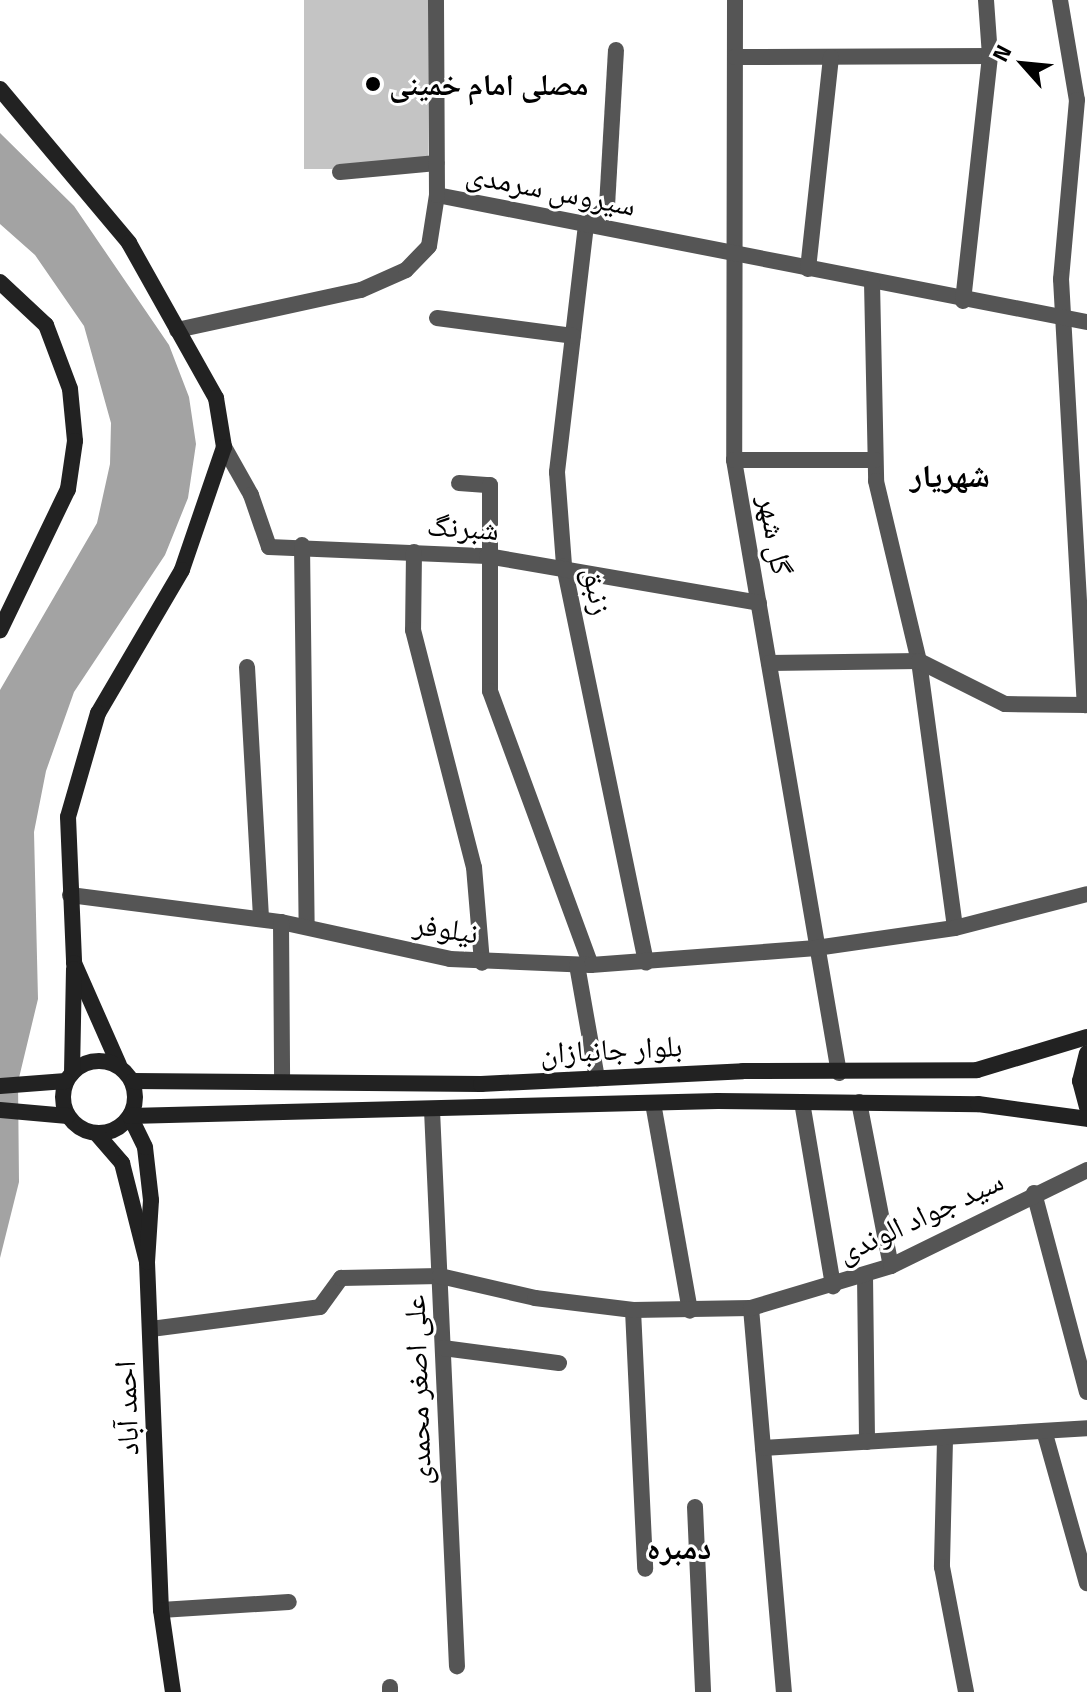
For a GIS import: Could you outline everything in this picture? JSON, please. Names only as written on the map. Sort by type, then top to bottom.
[{"type":"main road","points":[[0,89],[129,243],[216,398],[224,447],[182,570],[98,713],[68,817],[74,963],[68,1116]]},
{"type":"main road","points":[[0,282],[46,325],[70,389],[75,441],[68,489],[0,630]]},
{"type":"main road","points":[[74,963],[119,1065],[133,1081],[130,1116],[147,1160],[147,1262]]},
{"type":"main road","name":"بلوار جانبازان","points":[[133,1081],[597,1078],[977,1070],[1087,1037]]},
{"type":"main road","points":[[1087,1053],[1080,1081],[1087,1107]]},
{"type":"main road","points":[[0,1086],[22,1086],[69,1077],[89,1061],[119,1065]]},
{"type":"main road","name":"بلوار جانبازان","points":[[130,1116],[653,1103],[859,1102],[978,1104],[1087,1119]]},
{"type":"main road","points":[[0,1110],[68,1116],[96,1133],[116,1129],[130,1116]]},
{"type":"main road","name":"احمد آباد","points":[[96,1133],[122,1163],[147,1262],[161,1610],[173,1692]]},
{"type":"street","points":[[436,0],[437,195]]},
{"type":"street","name":"گل شهر","points":[[735,0],[734,460],[839,1073]]},
{"type":"street","points":[[963,301],[990,56],[986,0]]},
{"type":"street","points":[[769,663],[919,661],[1005,704],[1086,705],[1063,321],[1077,100],[1060,0]]},
{"type":"street","points":[[586,225],[607,207],[616,50]]},
{"type":"street","points":[[735,57],[990,56]]},
{"type":"street","points":[[808,269],[831,57]]},
{"type":"street","points":[[340,172],[437,163]]},
{"type":"street","name":"سیروس سرمدی","points":[[177,330],[361,290],[406,270],[429,246],[437,195],[1063,321],[1087,322]]},
{"type":"street","name":"زنبق","points":[[586,225],[557,472],[564,566],[646,963]]},
{"type":"street","points":[[872,282],[875,460],[919,661],[955,928]]},
{"type":"street","points":[[437,318],[573,336]]},
{"type":"street","name":"شبرنگ","points":[[224,447],[251,495],[269,547],[302,545],[487,556],[564,566],[759,603]]},
{"type":"street","points":[[734,460],[875,460]]},
{"type":"street","points":[[459,483],[490,485],[487,556],[490,691],[584,965],[597,1078]]},
{"type":"street","points":[[302,545],[307,927]]},
{"type":"street","points":[[414,552],[413,630],[474,867],[482,963]]},
{"type":"street","points":[[247,667],[261,919]]},
{"type":"street","name":"نیلوفر","points":[[70,895],[281,922],[482,963],[584,965],[646,963],[816,948],[955,928],[1087,894]]},
{"type":"street","points":[[281,922],[282,1082]]},
{"type":"street","points":[[802,1102],[833,1286]]},
{"type":"street","points":[[859,1102],[891,1266]]},
{"type":"street","points":[[653,1103],[690,1311]]},
{"type":"street","name":"علی اصغر محمدی","points":[[432,1110],[457,1666]]},
{"type":"street","name":"سید جواد الوندی","points":[[151,1329],[320,1307],[341,1278],[440,1276],[535,1298],[633,1310],[751,1308],[833,1286],[891,1266],[1034,1193],[1087,1170]]},
{"type":"street","points":[[1034,1193],[1087,1392]]},
{"type":"street","points":[[865,1275],[867,1442]]},
{"type":"street","points":[[751,1308],[784,1692]]},
{"type":"street","points":[[633,1310],[645,1569]]},
{"type":"street","points":[[443,1348],[559,1363]]},
{"type":"street","points":[[763,1448],[1045,1434],[1087,1428]]},
{"type":"street","points":[[1045,1434],[1087,1583]]},
{"type":"street","points":[[945,1440],[942,1567],[966,1692]]},
{"type":"street","points":[[695,1507],[703,1692]]},
{"type":"street","points":[[161,1610],[289,1602]]},
{"type":"shaded area","points":[[0,133],[74,206],[169,345],[189,397],[196,444],[188,498],[165,555],[74,692],[46,771],[34,832],[38,999],[18,1082],[19,1182],[0,1258],[0,690],[97,523],[110,464],[111,423],[84,326],[35,255],[0,224]]},
{"type":"building","name":"مصلی امام خمینی","points":[[304,0],[428,0],[428,169],[304,169]]},
{"type":"place","name":"مصلی امام خمینی","points":[[373,84]]},
{"type":"district","name":"شهریار","points":[[950,475]]},
{"type":"district","name":"دمبره","points":[[679,1547]]}]
